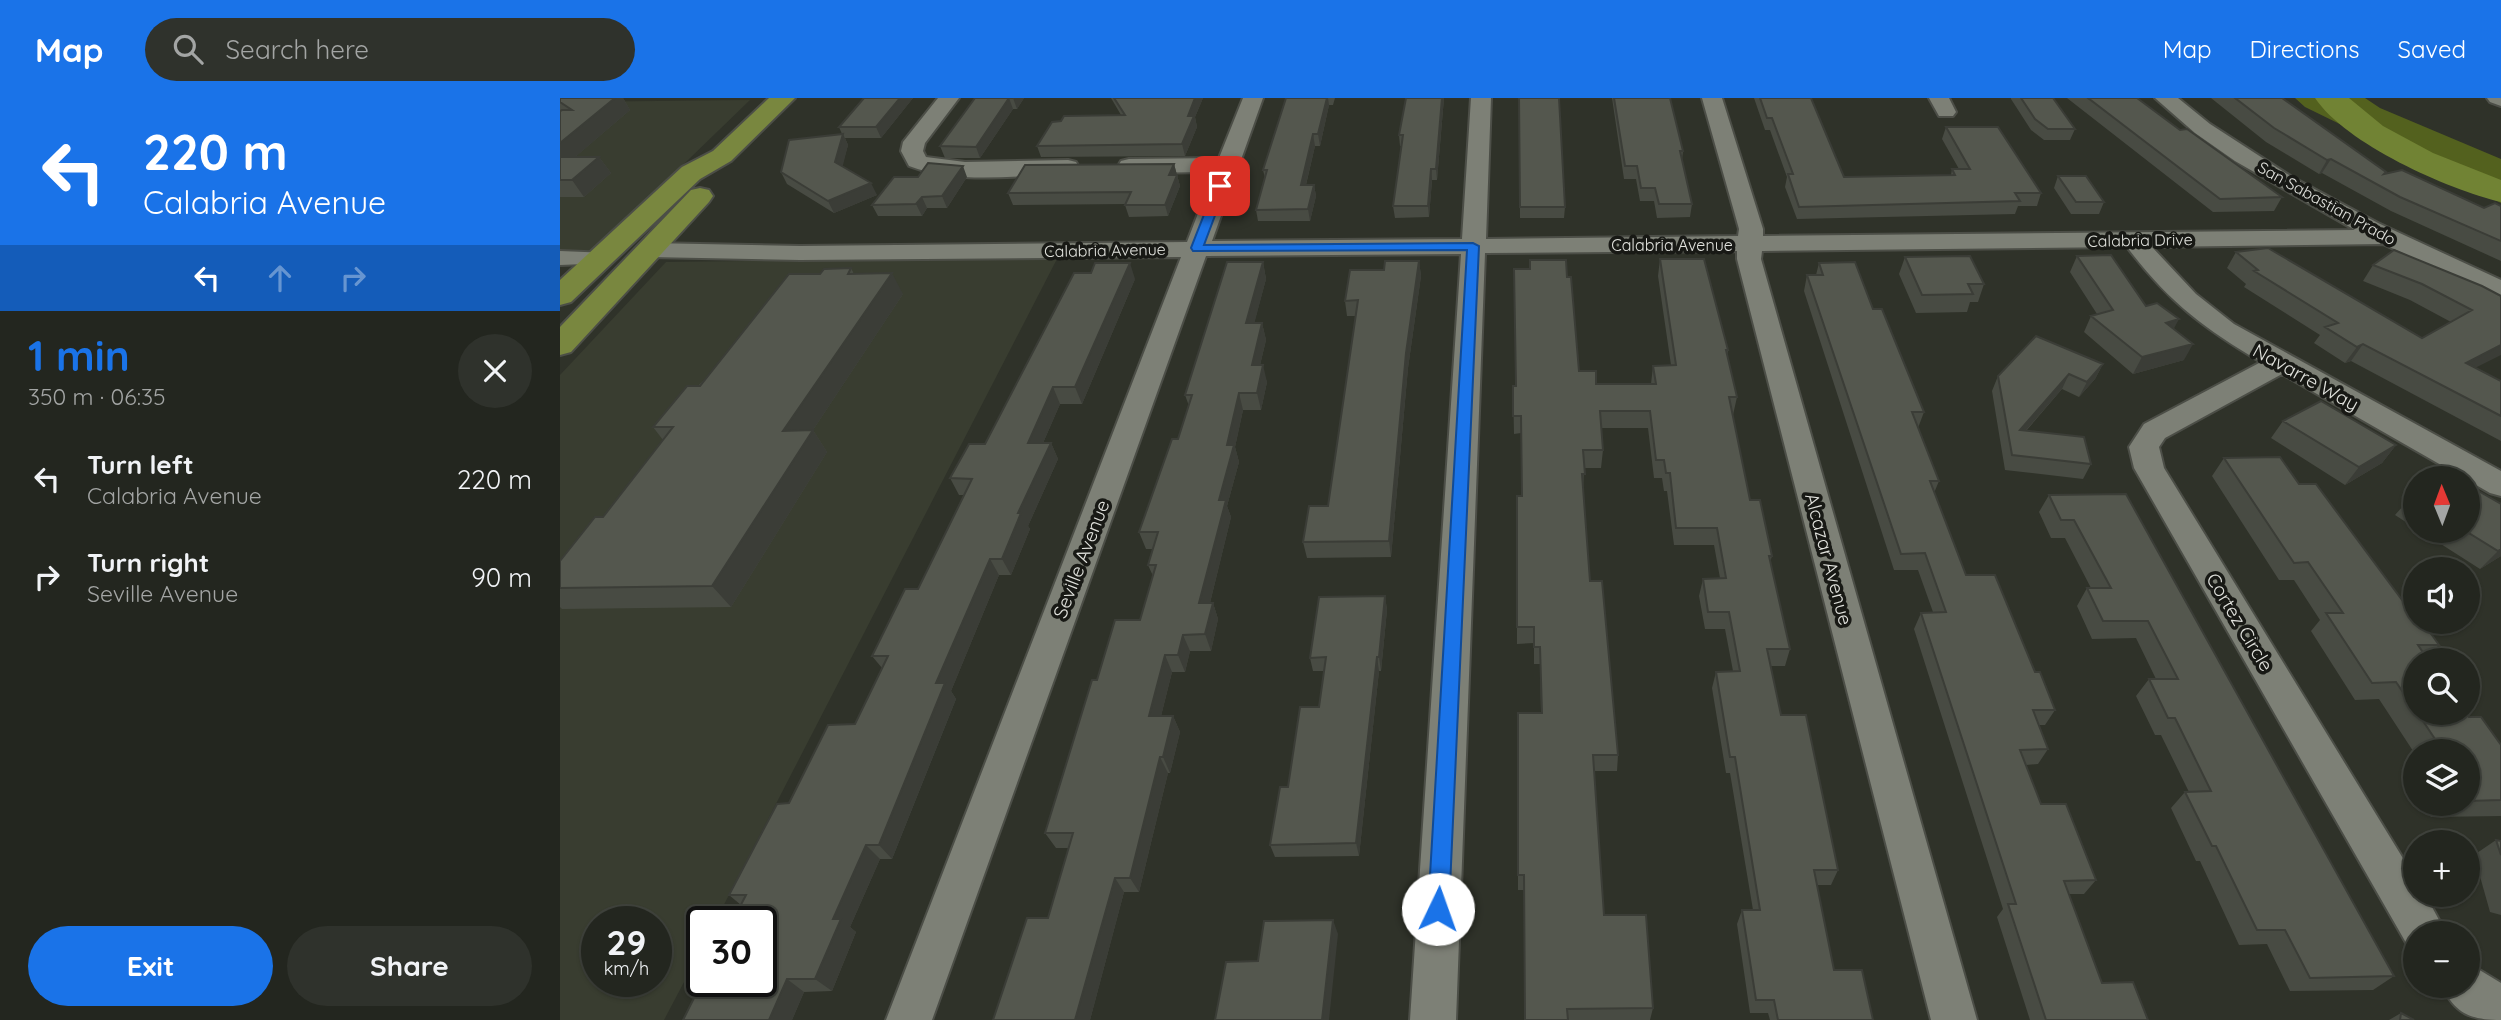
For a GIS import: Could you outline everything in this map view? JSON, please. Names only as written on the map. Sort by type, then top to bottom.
[{"type":"main road","points":[[560,296],[691,173],[722,156],[783,98]]},
{"type":"main road","points":[[560,345],[722,173],[722,156]]},
{"type":"main road","points":[[650,250],[645,237],[647,226],[673,200],[677,186]]},
{"type":"main road","points":[[560,322],[598,283],[600,258]]},
{"type":"street","points":[[949,98],[914,142],[912,151],[917,161],[928,166],[1228,165]]},
{"type":"street","name":"Seville Avenue","points":[[909,1020],[1254,98]]},
{"type":"street","points":[[1433,1020],[1480,98]]},
{"type":"street","name":"Alcazar Avenue","points":[[1712,98],[1751,229],[1748,259],[1954,1020]]},
{"type":"street","name":"San Sabastian Prado","points":[[2165,98],[2199,127],[2263,168],[2384,237],[2501,290]]},
{"type":"street","name":"Calabria Drive","points":[[1897,243],[2384,237]]},
{"type":"street","name":"Navarre Way","points":[[2134,240],[2169,284],[2192,307],[2280,363],[2501,485]]},
{"type":"street","name":"Calabria Avenue","points":[[650,250],[800,253],[1897,243]]},
{"type":"street","points":[[560,258],[600,258]]},
{"type":"street","name":"Cortez Circle","points":[[2280,363],[2154,431],[2144,447],[2149,468],[2417,921]]},
{"type":"street","points":[[2480,996],[2501,1011]]},
{"type":"shaded area","points":[[750,100],[595,250],[560,250],[560,102]]},
{"type":"shaded area","points":[[1058,257],[723,906],[686,906],[686,978],[664,1020],[560,1020],[560,375],[666,262]]},
{"type":"green space","points":[[2295,98],[2365,98],[2380,108],[2501,159],[2501,203],[2305,107]]},
{"type":"building","points":[[560,98],[615,98],[560,143],[560,111],[572,110],[560,102]]},
{"type":"building","points":[[864,98],[900,98],[876,127],[839,127]]},
{"type":"building","points":[[975,98],[1009,98],[976,147],[940,146]]},
{"type":"building","points":[[1114,98],[1195,98],[1188,116],[1194,116],[1182,144],[1037,146],[1052,122],[1061,121],[1064,116],[1125,115]]},
{"type":"building","points":[[1286,98],[1327,98],[1318,134],[1313,134],[1301,185],[1314,185],[1308,209],[1256,210],[1267,170],[1263,170]]},
{"type":"building","points":[[1406,98],[1442,98],[1436,169],[1431,169],[1428,206],[1393,206],[1403,135],[1399,135]]},
{"type":"building","points":[[1519,98],[1559,98],[1565,207],[1520,207]]},
{"type":"building","points":[[1614,98],[1670,98],[1692,204],[1659,204],[1655,188],[1641,188],[1637,166],[1625,166]]},
{"type":"building","points":[[1760,98],[1811,98],[1844,177],[1955,175],[1952,169],[1970,169],[1946,127],[1998,127],[2041,193],[2015,193],[2020,201],[1799,207],[1788,174],[1793,174],[1772,118],[1767,118]]},
{"type":"building","points":[[2021,98],[2053,98],[2075,129],[2048,129],[2035,119]]},
{"type":"building","points":[[2088,98],[2137,98],[2180,130],[2187,129],[2282,197],[2220,199]]},
{"type":"building","points":[[2235,98],[2282,98],[2386,172],[2384,174],[2402,170],[2484,208],[2495,203],[2501,206],[2501,241],[2400,197],[2331,159],[2327,160],[2274,128]]},
{"type":"building","points":[[843,134],[835,162],[871,183],[828,201],[781,172],[789,140]]},
{"type":"building","points":[[560,157],[599,157],[572,180],[560,180]]},
{"type":"building","points":[[928,163],[963,166],[942,196],[922,197],[916,204],[872,205],[894,177],[918,177]]},
{"type":"building","points":[[1174,164],[1169,175],[1177,175],[1165,205],[1125,205],[1131,192],[1008,193],[1025,165]]},
{"type":"building","points":[[2058,176],[2086,176],[2104,202],[2076,202]]},
{"type":"building","points":[[2268,248],[2422,338],[2472,310],[2422,284],[2373,265],[2394,250],[2501,296],[2501,345],[2466,363],[2501,381],[2501,416],[2363,344],[2357,347],[2325,327],[2338,323],[2254,271],[2258,270],[2236,252]]},
{"type":"building","points":[[2111,255],[2146,306],[2157,303],[2179,319],[2166,323],[2193,344],[2142,357],[2091,316],[2113,310],[2077,256]]},
{"type":"building","points":[[1970,256],[1984,284],[1968,284],[1973,294],[1922,295],[1905,257]]},
{"type":"building","points":[[1660,259],[1704,259],[1728,350],[1737,397],[1729,397],[1750,500],[1760,500],[1772,556],[1769,556],[1790,649],[1767,649],[1781,715],[1806,715],[1838,870],[1814,870],[1834,970],[1862,970],[1873,1020],[1778,1020],[1774,1000],[1756,1000],[1742,910],[1760,910],[1735,757],[1730,757],[1716,672],[1740,671],[1729,612],[1708,612],[1703,579],[1726,578],[1717,528],[1676,528],[1670,473],[1666,473],[1664,460],[1656,460],[1650,411],[1600,411],[1603,450],[1583,450],[1585,474],[1582,474],[1590,581],[1602,581],[1618,755],[1593,755],[1604,915],[1646,915],[1653,1008],[1567,1009],[1568,1020],[1525,1020],[1524,875],[1518,875],[1518,713],[1542,713],[1540,647],[1534,647],[1534,627],[1517,627],[1517,496],[1522,496],[1521,416],[1513,416],[1513,386],[1516,386],[1514,269],[1530,269],[1530,260],[1566,260],[1567,277],[1571,277],[1579,371],[1596,371],[1596,384],[1656,384],[1653,366],[1676,365]]},
{"type":"building","points":[[1385,261],[1419,261],[1406,353],[1389,541],[1303,542],[1309,506],[1328,506],[1358,300],[1345,301],[1350,270],[1384,270]]},
{"type":"building","points":[[1227,262],[1263,262],[1246,323],[1262,323],[1252,365],[1263,365],[1257,393],[1239,393],[1227,445],[1234,445],[1219,500],[1226,500],[1199,603],[1213,603],[1205,634],[1183,635],[1178,655],[1165,655],[1149,716],[1173,716],[1130,878],[1115,878],[1075,1020],[993,1020],[1027,918],[1048,918],[1073,833],[1045,833],[1092,680],[1097,680],[1115,620],[1140,620],[1156,565],[1148,565],[1158,532],[1139,532],[1172,439],[1178,439],[1192,395],[1185,395]]},
{"type":"building","points":[[1855,262],[1873,309],[1882,309],[1924,412],[1912,412],[1939,481],[1930,481],[1966,575],[1995,575],[2035,672],[2040,672],[2055,710],[2033,710],[2048,749],[2020,750],[2041,804],[2066,804],[2096,880],[2064,881],[2102,983],[2133,982],[2148,1020],[2046,1020],[2008,904],[2016,904],[1921,613],[1946,612],[1925,553],[1901,554],[1807,275],[1823,275],[1819,263]]},
{"type":"building","points":[[1095,263],[1130,263],[1075,387],[1053,387],[1028,443],[1051,443],[1018,513],[1021,513],[1002,559],[990,559],[936,683],[945,683],[879,845],[866,845],[833,919],[841,919],[815,979],[787,979],[769,1020],[683,1020],[694,997],[777,997],[777,906],[740,906],[746,895],[729,895],[777,804],[789,803],[828,725],[855,724],[888,656],[872,656],[905,589],[918,589],[972,479],[950,478],[969,444],[985,444],[1074,273],[1091,273]]},
{"type":"building","points":[[851,268],[848,274],[892,273],[783,431],[813,430],[712,586],[560,588],[560,561],[595,517],[603,517],[673,427],[653,427],[687,386],[700,386],[789,274],[820,274],[824,269]]},
{"type":"building","points":[[2036,336],[2103,364],[2087,382],[2069,374],[2020,430],[2084,437],[2091,464],[2012,455],[1998,376]]},
{"type":"building","points":[[2321,401],[2396,445],[2359,467],[2283,421]]},
{"type":"building","points":[[2280,457],[2299,484],[2316,484],[2403,601],[2403,634],[2431,634],[2439,645],[2403,648],[2403,692],[2396,682],[2372,683],[2326,613],[2343,613],[2308,562],[2294,563],[2224,458]]},
{"type":"building","points":[[2480,492],[2501,504],[2501,549],[2498,551],[2480,540]]},
{"type":"building","points":[[2126,494],[2394,976],[2310,978],[2285,930],[2257,930],[2216,846],[2212,846],[2185,792],[2211,791],[2175,718],[2168,718],[2149,679],[2178,679],[2148,621],[2103,621],[2087,588],[2111,588],[2074,520],[2061,520],[2049,495]]},
{"type":"building","points":[[1385,596],[1356,843],[1270,845],[1280,787],[1288,787],[1300,707],[1319,707],[1326,657],[1310,658],[1319,597]]},
{"type":"building","points":[[2481,717],[2501,745],[2501,800],[2480,801],[2480,739],[2435,739],[2426,725],[2480,725]]},
{"type":"building","points":[[2496,840],[2501,841],[2501,855]]},
{"type":"building","points":[[1333,920],[1322,1020],[1215,1020],[1226,962],[1258,961],[1264,921]]},
{"type":"building","points":[[2401,1013],[2414,1020],[2400,1020]]},
{"type":"waterway","points":[[2330,98],[2372,133],[2421,160],[2501,192]]},
{"type":"route","points":[[1220,186],[1197,248],[1473,246],[1438,909]]}]
